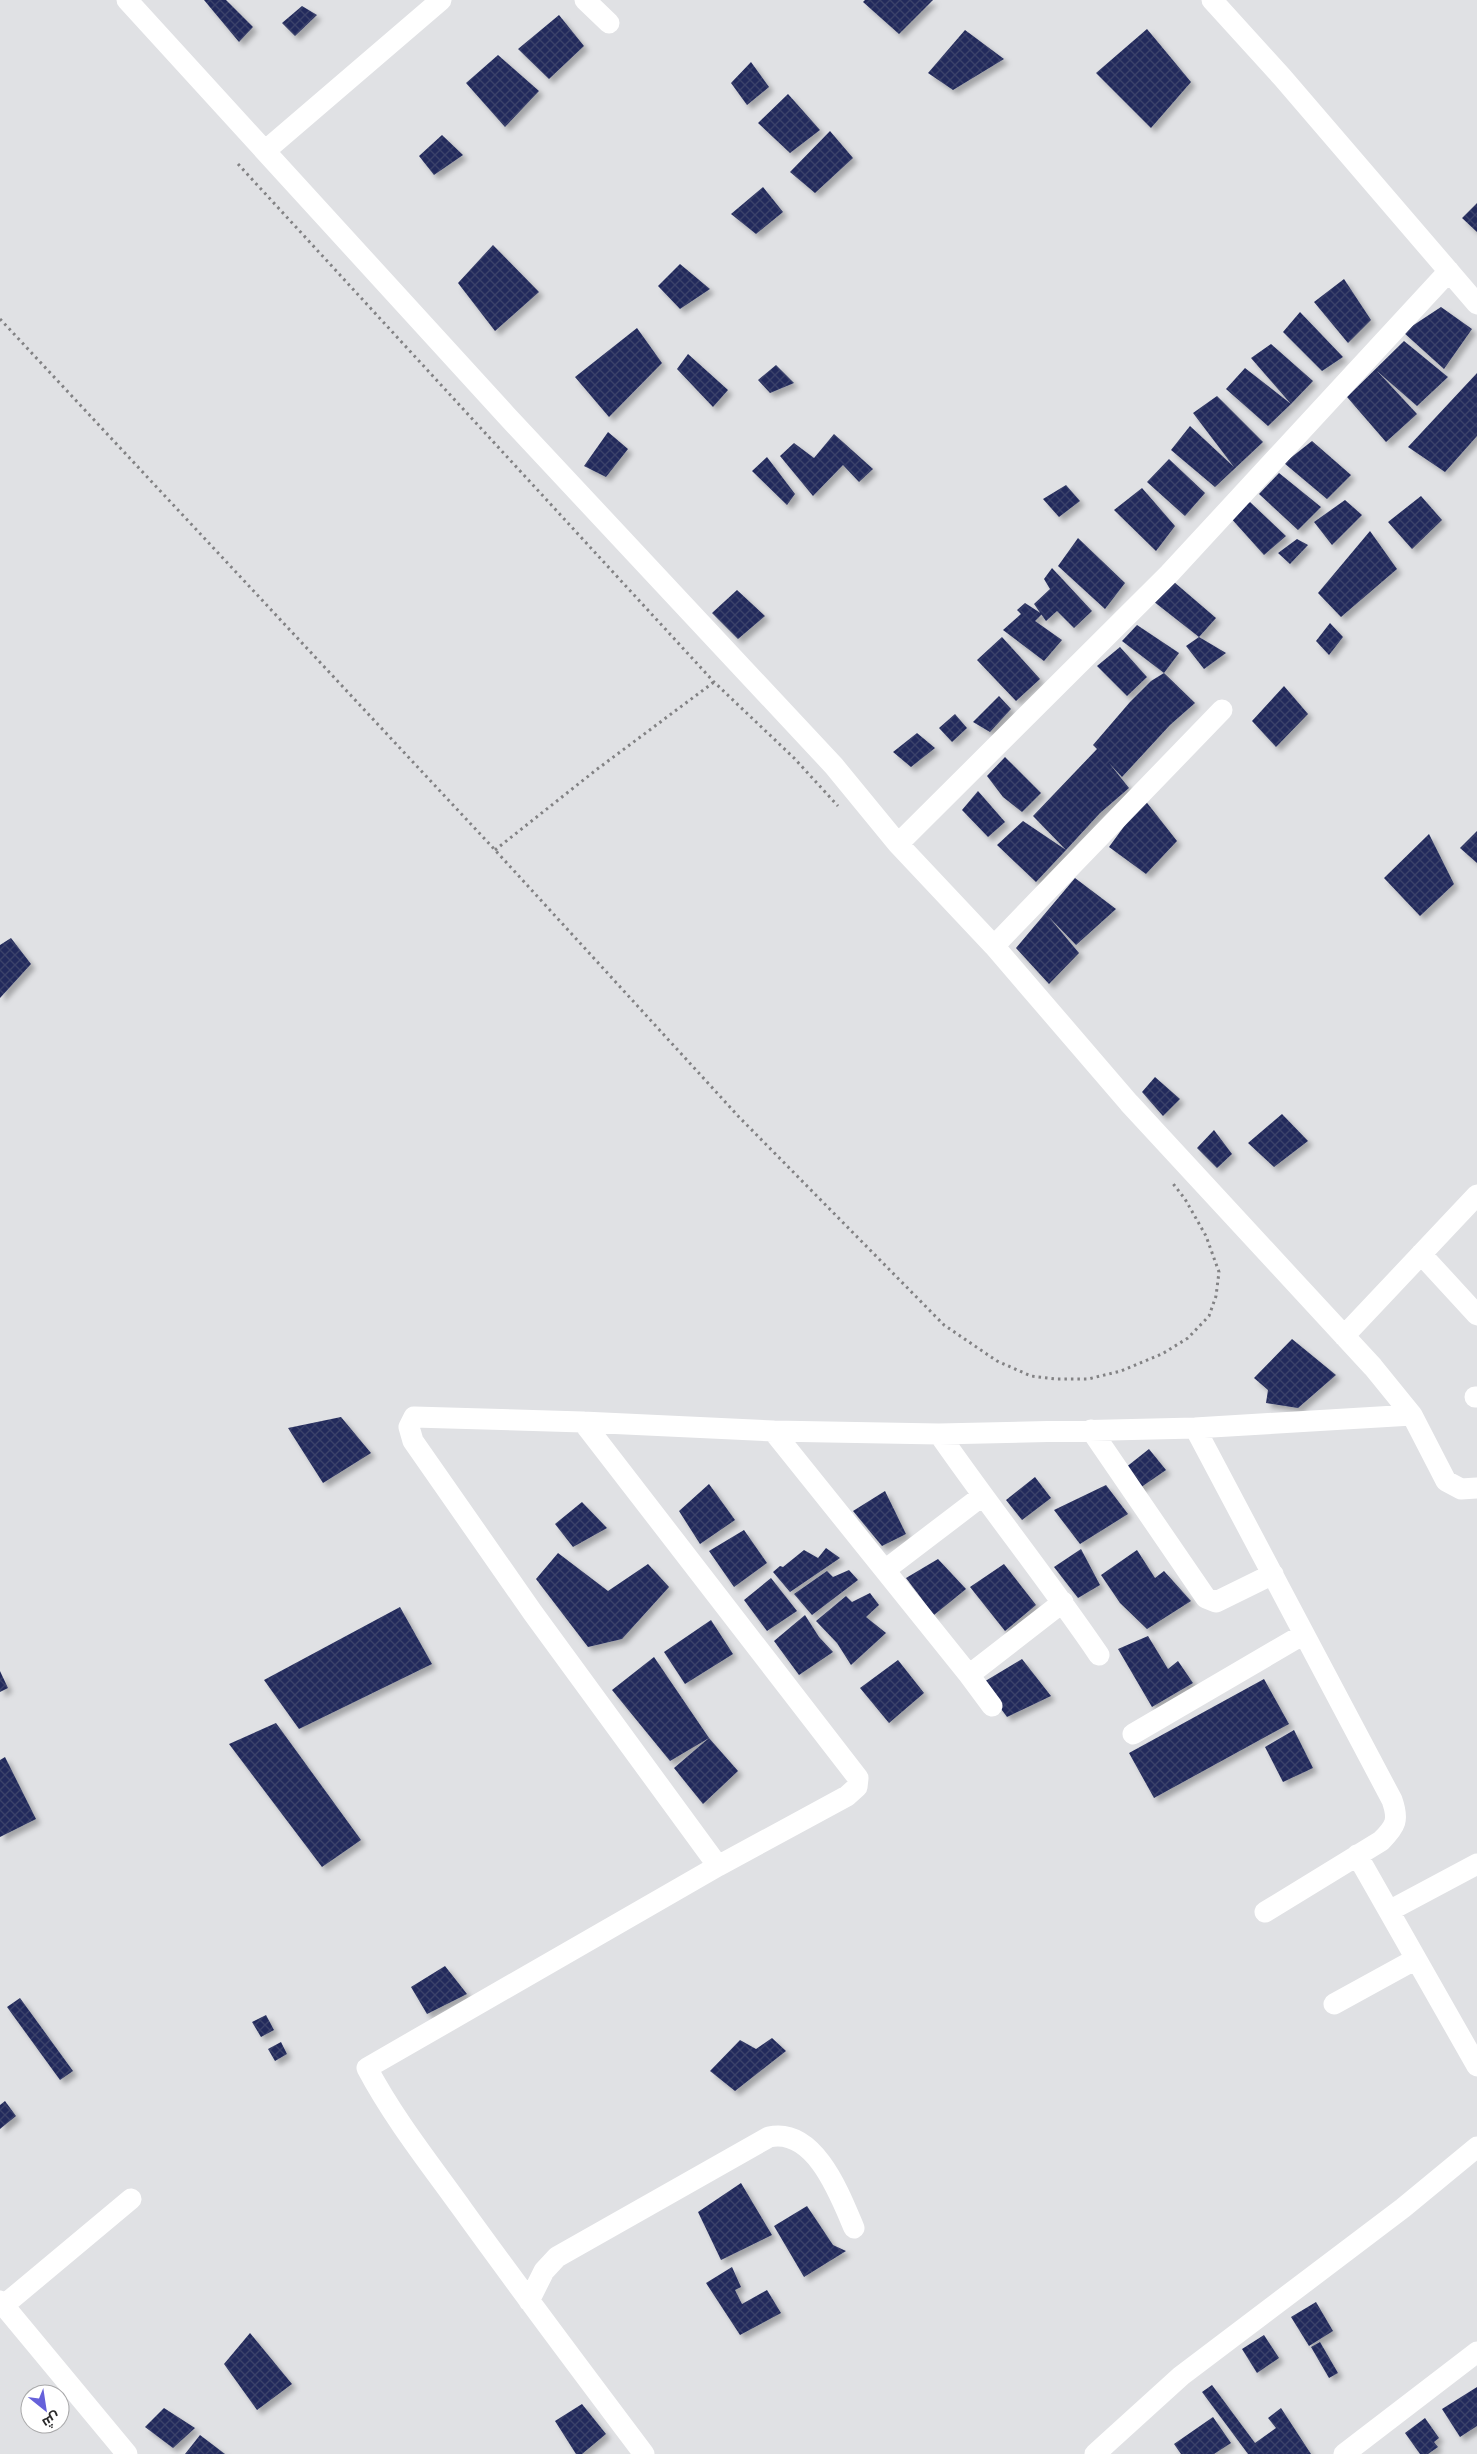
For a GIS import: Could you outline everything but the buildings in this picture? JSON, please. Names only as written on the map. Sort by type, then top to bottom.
[{"type":"street","points":[[127,0],[506,415],[834,766],[898,844],[994,946],[1129,1103],[1373,1367],[1412,1415],[1446,1481],[1461,1488],[1477,1488]]},
{"type":"street","points":[[265,151],[441,0]]},
{"type":"street","points":[[585,0],[609,23]]},
{"type":"street","points":[[1212,0],[1282,77],[1476,302]]},
{"type":"street","points":[[898,844],[1169,574],[1449,271]]},
{"type":"street","points":[[994,946],[1222,710]]},
{"type":"street","points":[[1344,1336],[1477,1195]]},
{"type":"street","points":[[1421,1254],[1477,1315]]},
{"type":"street","points":[[718,1866],[533,1613],[413,1441],[409,1427],[414,1417],[583,1422],[773,1431],[939,1434],[1195,1428],[1412,1415]]},
{"type":"street","points":[[583,1422],[858,1778],[857,1787],[847,1796],[718,1866],[367,2068],[383,2097],[529,2301],[644,2454]]},
{"type":"street","points":[[1195,1428],[1392,1800],[1396,1814],[1393,1829],[1381,1841],[1265,1912]]},
{"type":"street","points":[[1091,1430],[1206,1598],[1216,1602],[1273,1574]]},
{"type":"street","points":[[773,1431],[969,1674],[992,1706]]},
{"type":"street","points":[[939,1434],[982,1496],[1063,1602],[1099,1655]]},
{"type":"street","points":[[885,1570],[982,1496]]},
{"type":"street","points":[[969,1674],[1063,1602]]},
{"type":"street","points":[[1133,1734],[1304,1634]]},
{"type":"street","points":[[1357,1856],[1477,2066]]},
{"type":"street","points":[[1389,1911],[1477,1864]]},
{"type":"street","points":[[1334,2004],[1416,1960]]},
{"type":"street","points":[[529,2301],[544,2271],[557,2257],[769,2137],[781,2134],[808,2148],[824,2167],[839,2192],[854,2228]]},
{"type":"street","points":[[1095,2454],[1181,2376],[1403,2208],[1477,2147]]},
{"type":"street","points":[[127,2454],[2,2303],[131,2200]]},
{"type":"street","points":[[1344,2454],[1477,2352]]},
{"type":"path","points":[[238,164],[714,682],[794,758],[839,807]]},
{"type":"path","points":[[0,319],[495,850],[752,1131],[944,1325],[997,1361],[1031,1376],[1088,1379],[1121,1372],[1162,1354],[1188,1338],[1209,1316],[1216,1296],[1219,1272],[1206,1236],[1185,1200],[1168,1176]]},
{"type":"path","points":[[495,850],[596,770],[714,682]]}]
